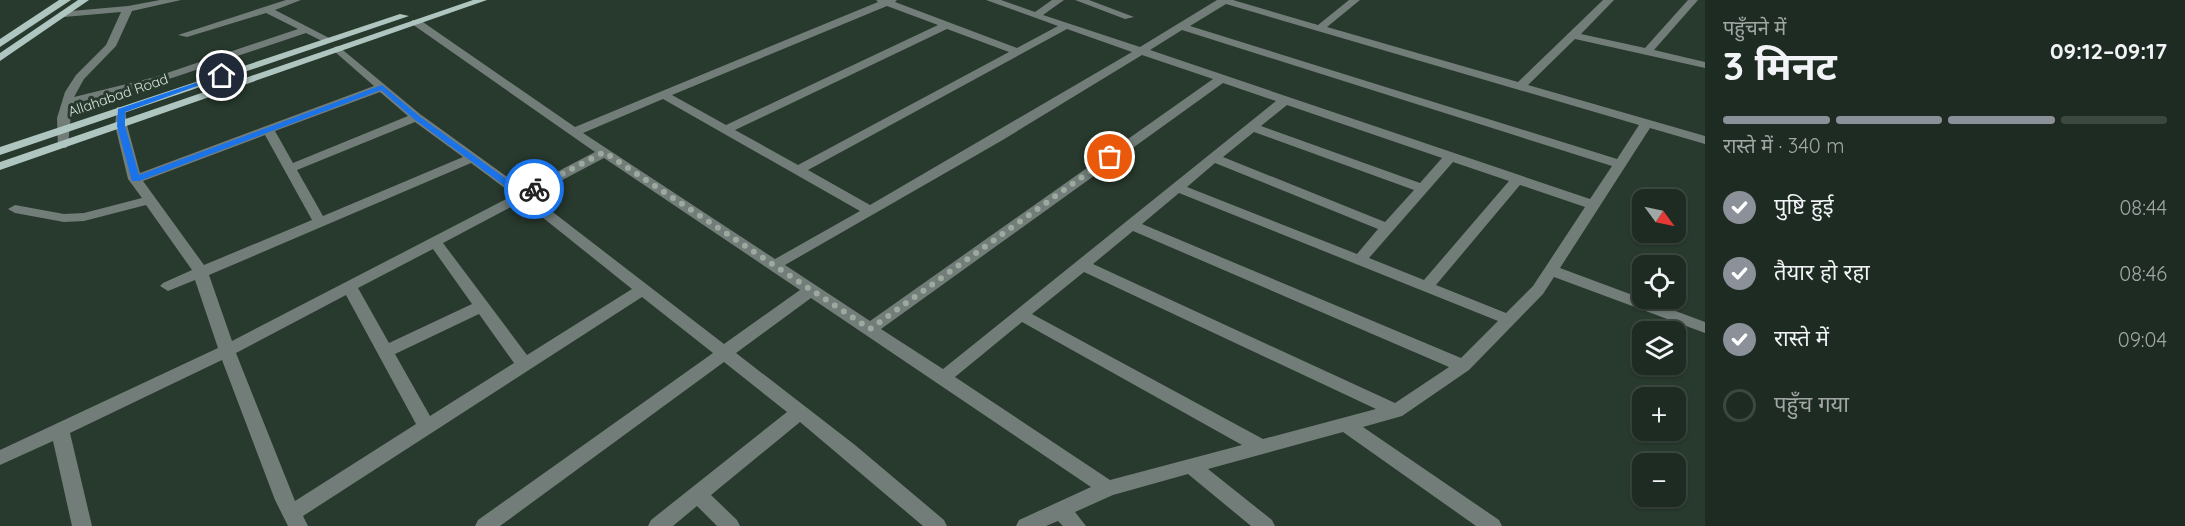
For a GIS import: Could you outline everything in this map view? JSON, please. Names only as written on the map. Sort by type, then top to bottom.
[{"type":"main road","points":[[0,44],[66,0]]},
{"type":"main road","points":[[0,58],[84,0]]},
{"type":"main road","name":"Allahabad Road","points":[[0,152],[452,0]]},
{"type":"main road","points":[[0,166],[482,0]]},
{"type":"main road","points":[[28,26],[49,24]]},
{"type":"street","points":[[64,14],[128,9],[176,0]]},
{"type":"street","points":[[183,35],[296,0]]},
{"type":"street","points":[[991,0],[1593,205]]},
{"type":"street","points":[[1036,15],[1059,0]]},
{"type":"street","points":[[1080,0],[1130,17]]},
{"type":"street","points":[[775,265],[1143,51],[1223,0],[1705,140]]},
{"type":"street","points":[[1320,28],[1355,0]]},
{"type":"street","points":[[1522,85],[1609,0]]},
{"type":"street","points":[[1647,52],[1695,0],[1705,2]]},
{"type":"street","points":[[574,132],[665,96],[887,1],[1018,52]]},
{"type":"street","points":[[62,145],[67,102],[78,79],[115,40],[128,9]]},
{"type":"street","points":[[266,9],[328,40]]},
{"type":"street","points":[[416,22],[574,132],[1108,488]]},
{"type":"street","points":[[725,130],[946,25]]},
{"type":"street","points":[[799,170],[1066,26]]},
{"type":"street","points":[[1182,27],[1620,164]]},
{"type":"street","points":[[67,102],[159,79],[306,30]]},
{"type":"street","points":[[1572,35],[1705,65]]},
{"type":"street","points":[[338,49],[416,117],[523,195],[800,412],[937,526]]},
{"type":"street","points":[[870,329],[1222,78]]},
{"type":"street","points":[[135,179],[382,87]]},
{"type":"street","points":[[665,96],[871,211]]},
{"type":"street","points":[[943,378],[1285,100]]},
{"type":"street","points":[[121,110],[121,126],[135,179],[200,272],[227,351],[295,520],[427,427],[643,290]]},
{"type":"street","points":[[291,168],[416,117]]},
{"type":"street","points":[[1026,526],[1108,488],[1396,411],[1463,366],[1538,290],[1646,124]]},
{"type":"street","points":[[1252,127],[1422,188]]},
{"type":"street","points":[[268,129],[319,222]]},
{"type":"street","points":[[0,458],[227,351],[604,152]]},
{"type":"street","points":[[1359,260],[1450,156]]},
{"type":"street","points":[[168,285],[473,158]]},
{"type":"street","points":[[1214,158],[1387,228]]},
{"type":"street","points":[[1426,287],[1518,179]]},
{"type":"street","points":[[1178,188],[1507,319]]},
{"type":"street","points":[[15,209],[64,218],[84,216],[150,200]]},
{"type":"street","points":[[1132,225],[1463,366]]},
{"type":"street","points":[[435,242],[525,364]]},
{"type":"street","points":[[1082,265],[1396,411]]},
{"type":"street","points":[[1551,270],[1705,328]]},
{"type":"street","points":[[350,286],[427,427]]},
{"type":"street","points":[[485,526],[811,290]]},
{"type":"street","points":[[386,352],[482,306]]},
{"type":"street","points":[[1021,315],[1261,447]]},
{"type":"street","points":[[658,526],[800,412]]},
{"type":"street","points":[[1345,424],[1492,526]]},
{"type":"street","points":[[60,430],[82,526]]},
{"type":"street","points":[[1192,466],[1265,526]]},
{"type":"street","points":[[697,494],[730,526]]},
{"type":"street","points":[[1060,510],[1076,526]]},
{"type":"way so far","points":[[534,189],[604,152],[870,329],[1110,157]]},
{"type":"route","points":[[222,76],[121,110],[121,126],[135,179],[382,87],[416,117],[523,195],[534,189]]}]
